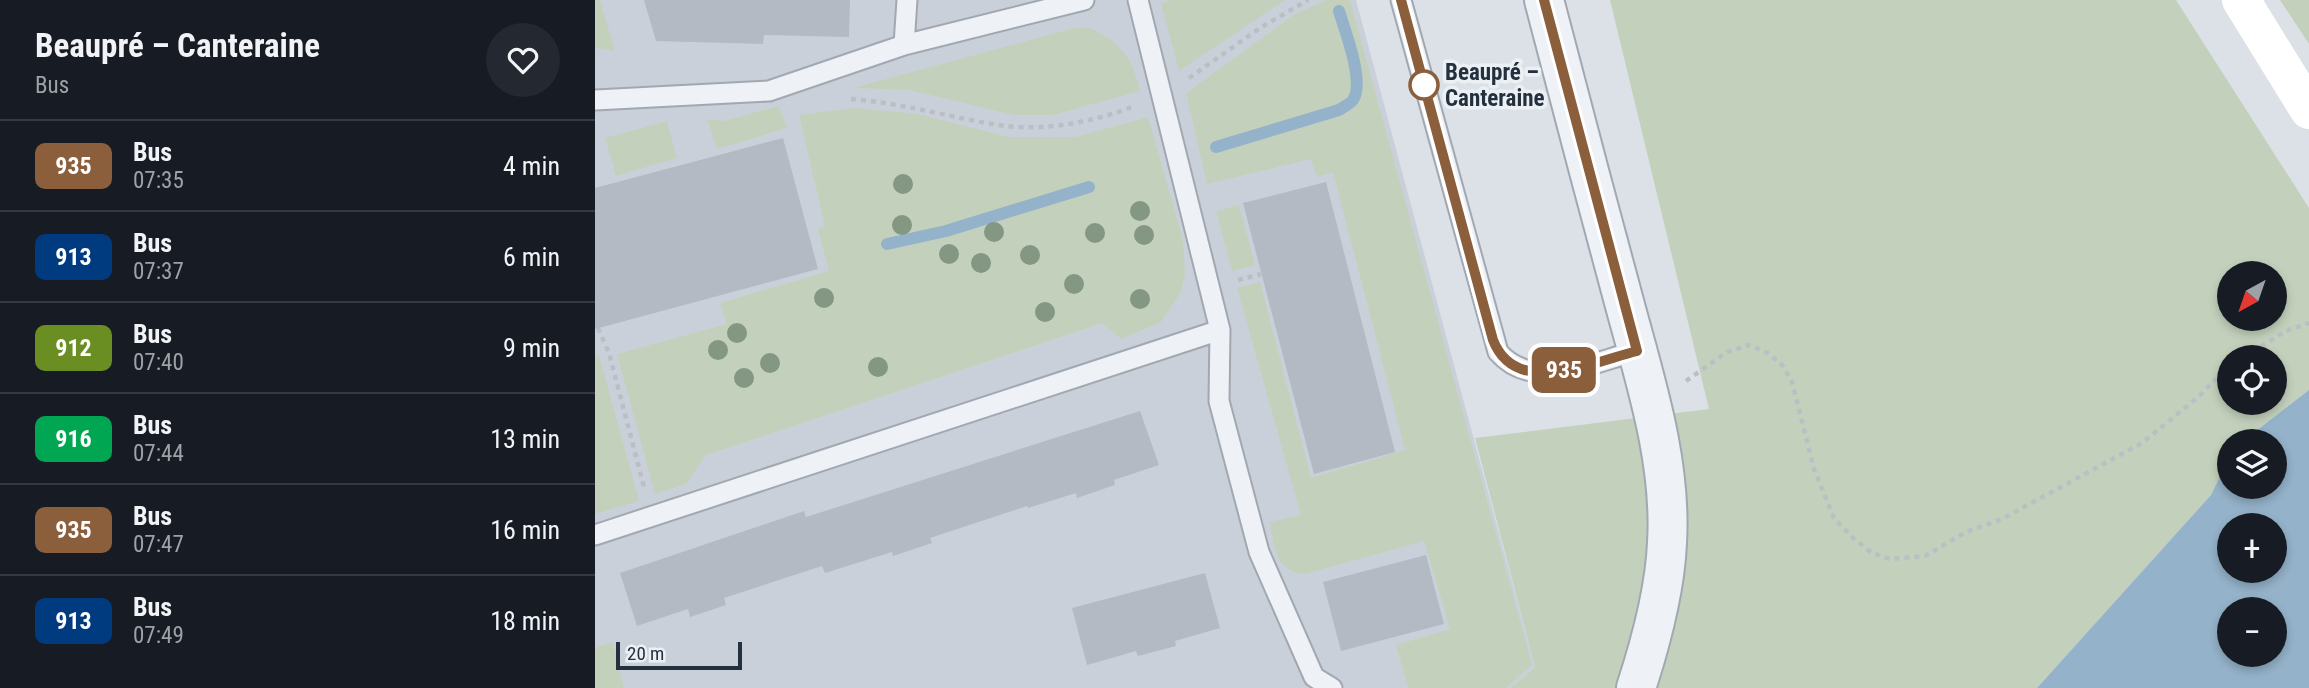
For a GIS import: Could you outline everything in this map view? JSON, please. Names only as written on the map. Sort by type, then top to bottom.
[{"type":"main road","points":[[2241,0],[2309,110]]},
{"type":"street","points":[[1544,0],[1650,401],[1663,467],[1667,534],[1656,617],[1636,688]]},
{"type":"lane","points":[[904,45],[907,0]]},
{"type":"lane","points":[[595,100],[769,91],[904,45],[1084,0]]},
{"type":"lane","points":[[1137,0],[1220,330],[1219,401],[1259,552],[1314,677],[1332,688]]},
{"type":"lane","points":[[1401,0],[1498,352],[1507,362],[1523,371],[1537,374],[1552,373],[1637,351]]},
{"type":"lane","points":[[595,535],[1220,330]]},
{"type":"path","points":[[847,98],[887,102],[1000,125],[1049,127],[1118,112],[1161,95],[1260,28],[1308,0]]},
{"type":"path","points":[[2263,345],[2286,331],[2309,323]]},
{"type":"path","points":[[598,328],[609,353],[652,518]]},
{"type":"path","points":[[1682,383],[1727,352],[1749,345],[1768,353],[1783,366],[1792,382],[1814,469],[1834,518],[1872,553],[1890,559],[1907,559],[1924,556],[1966,532],[2002,519],[2142,443],[2217,378]]},
{"type":"shaded area","points":[[595,0],[1356,0],[1535,667],[1510,688],[595,688]]},
{"type":"green space","points":[[595,0],[600,0],[615,51],[595,48]]},
{"type":"green space","points":[[1173,0],[1285,0],[1179,71],[1161,3]]},
{"type":"green space","points":[[1327,0],[1350,0],[1532,665],[1506,688],[1408,688],[1396,645],[1450,629],[1424,541],[1305,574],[1287,569],[1275,549],[1270,522],[1301,515],[1237,288],[1260,282],[1311,478],[1405,450],[1333,172],[1317,177],[1311,159],[1207,184],[1186,93],[1295,14]]},
{"type":"green space","points":[[1610,0],[2176,0],[2309,208],[2309,390],[2287,407],[2287,345],[2217,345],[2217,415],[2277,415],[2259,429],[2217,429],[2217,483],[2211,495],[2037,688],[1510,688],[1535,667],[1475,438],[1709,409]]},
{"type":"green space","points":[[2280,0],[2309,0],[2309,44]]},
{"type":"green space","points":[[1088,27],[1109,38],[1123,52],[1133,68],[1140,91],[1053,115],[1014,115],[909,90],[853,88],[1071,29]]},
{"type":"green space","points":[[779,106],[787,128],[717,149],[707,119],[724,121]]},
{"type":"green space","points":[[855,108],[918,114],[1008,137],[1076,137],[1148,117],[1183,240],[1185,274],[1180,294],[1161,322],[1121,339],[1102,323],[706,455],[686,484],[655,494],[617,354],[727,324],[720,303],[829,271],[818,229],[825,226],[799,115]]},
{"type":"green space","points":[[667,121],[677,158],[616,176],[605,138]]},
{"type":"green space","points":[[1239,205],[1255,265],[1232,271],[1216,211]]},
{"type":"green space","points":[[599,355],[639,501],[595,514],[595,357]]},
{"type":"green space","points":[[613,642],[624,688],[595,688],[595,648]]},
{"type":"water","points":[[2309,390],[2309,688],[2037,688],[2211,495],[2217,483],[2217,499],[2287,499],[2287,429],[2259,429],[2277,415],[2287,415],[2287,407]]},
{"type":"building","points":[[644,0],[850,0],[849,37],[764,35],[763,44],[656,41]]},
{"type":"building","points":[[783,138],[818,269],[595,329],[595,188]]},
{"type":"building","points":[[1326,182],[1395,452],[1314,474],[1243,203]]},
{"type":"building","points":[[1140,411],[1159,465],[1114,480],[1115,485],[1077,498],[1076,493],[1028,508],[1027,506],[930,538],[932,543],[893,556],[892,552],[825,573],[822,566],[724,598],[726,605],[690,617],[688,609],[637,626],[620,573],[804,511],[806,517]]},
{"type":"building","points":[[1426,555],[1444,624],[1341,651],[1323,582]]},
{"type":"building","points":[[1205,573],[1220,628],[1175,641],[1176,646],[1138,656],[1136,651],[1087,665],[1072,608]]},
{"type":"waterway","points":[[1216,147],[1339,110],[1353,100],[1357,81],[1339,11]]},
{"type":"waterway","points":[[887,244],[946,231],[1089,187]]},
{"type":"bus line","name":"935","points":[[1401,0],[1493,340],[1498,352],[1507,362],[1523,371],[1537,374],[1552,373],[1637,351],[1544,0]]},
{"type":"place","name":"Beaupré – Canteraine","points":[[1424,85]]}]
